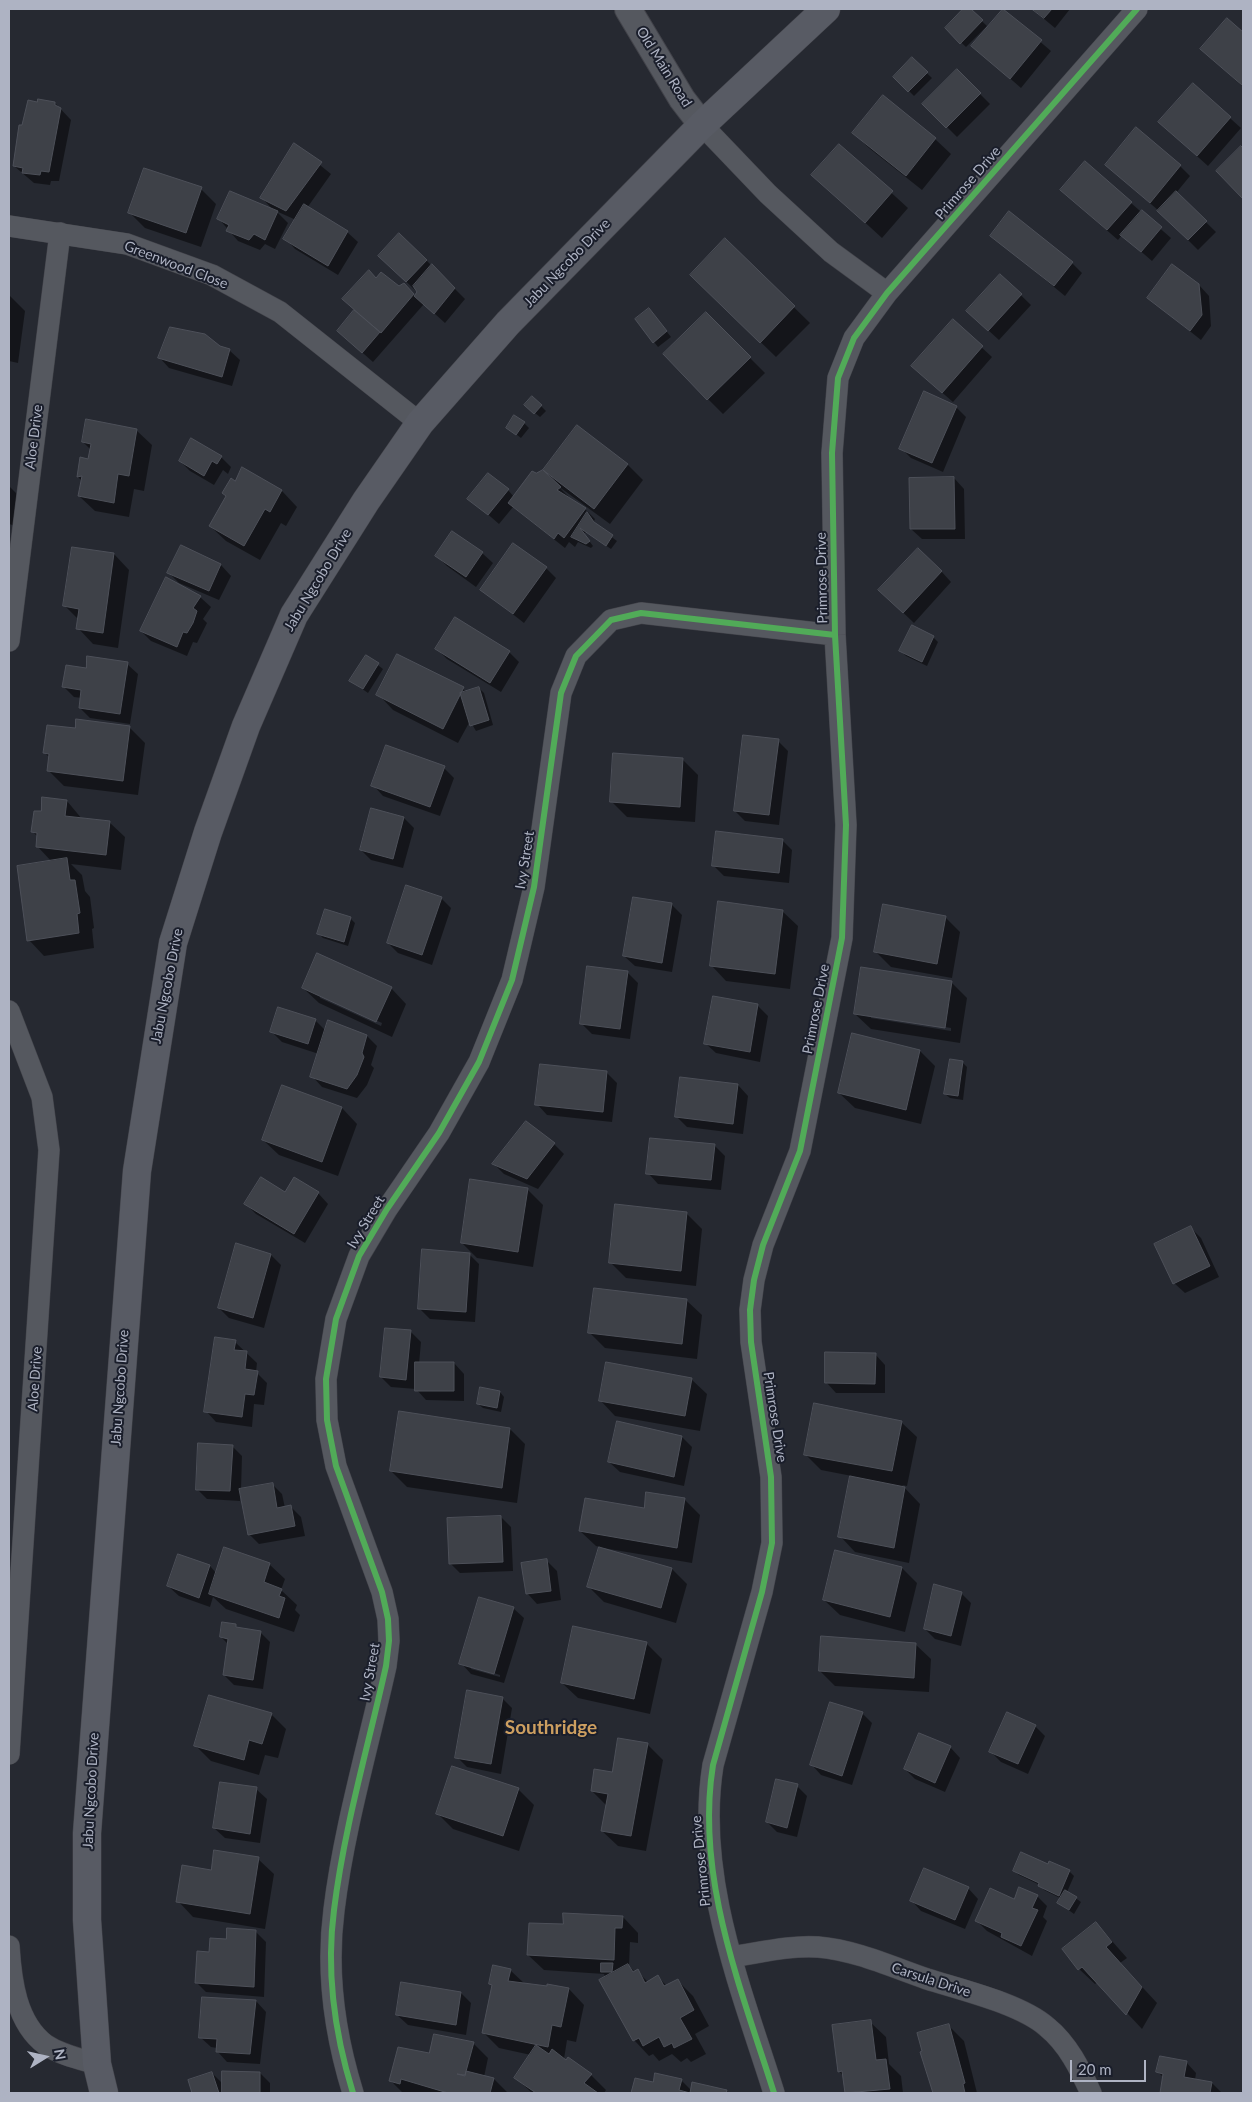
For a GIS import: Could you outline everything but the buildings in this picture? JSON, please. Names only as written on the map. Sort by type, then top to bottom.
[{"type":"main road","name":"Jabu Ngcobo Drive","points":[[104,2093],[97,2064],[87,1920],[87,1833],[137,1171],[173,942],[208,832],[243,735],[294,615],[366,501],[420,423],[508,323],[702,125],[826,9]]},
{"type":"street","name":"Old Main Road","points":[[628,9],[682,98],[702,125]]},
{"type":"street","name":"Primrose Drive","points":[[774,2093],[731,1956],[719,1911],[709,1830],[709,1789],[713,1765],[762,1592],[772,1543],[771,1477],[751,1342],[750,1310],[754,1280],[763,1245],[800,1151],[842,938],[846,825],[835,635],[832,453],[838,378],[854,338],[887,294],[1137,9]]},
{"type":"street","points":[[702,125],[768,194],[831,252],[887,294]]},
{"type":"street","name":"Greenwood Close","points":[[9,226],[127,244],[212,275],[280,312],[420,423]]},
{"type":"street","name":"Aloe Drive","points":[[9,641],[60,233]]},
{"type":"street","name":"Ivy Street","points":[[353,2093],[343,2061],[336,2021],[333,1987],[334,1911],[345,1844],[386,1666],[389,1641],[388,1619],[382,1592],[336,1466],[327,1420],[326,1379],[336,1319],[359,1256],[387,1209],[439,1133],[479,1062],[512,980],[534,887],[561,693],[576,656],[610,620],[641,613],[835,635]]},
{"type":"street","name":"Aloe Drive","points":[[9,1011],[42,1097],[49,1150],[9,1754]]},
{"type":"street","points":[[9,1946],[11,1976],[17,2000],[31,2030],[46,2045],[59,2052],[97,2064]]},
{"type":"street","name":"Carsula Drive","points":[[731,1956],[797,1947],[832,1949],[1002,2004],[1030,2016],[1046,2026],[1056,2036],[1074,2059],[1090,2093]]},
{"type":"cycle path","points":[[774,2093],[735,1973],[724,1932],[710,1849],[709,1807],[713,1765],[762,1592],[772,1543],[771,1477],[751,1342],[750,1310],[754,1280],[763,1245],[800,1151],[842,938],[846,825],[835,635],[832,453],[838,378],[854,338],[887,293],[1137,9]]},
{"type":"cycle path","points":[[353,2093],[337,2026],[332,1979],[332,1933],[338,1879],[386,1666],[389,1641],[388,1619],[382,1592],[336,1466],[327,1420],[326,1379],[336,1319],[359,1256],[387,1209],[439,1133],[479,1062],[512,980],[534,887],[561,693],[576,656],[611,620],[641,613],[835,635]]},
{"type":"district","name":"Southridge","points":[[551,1728]]}]
